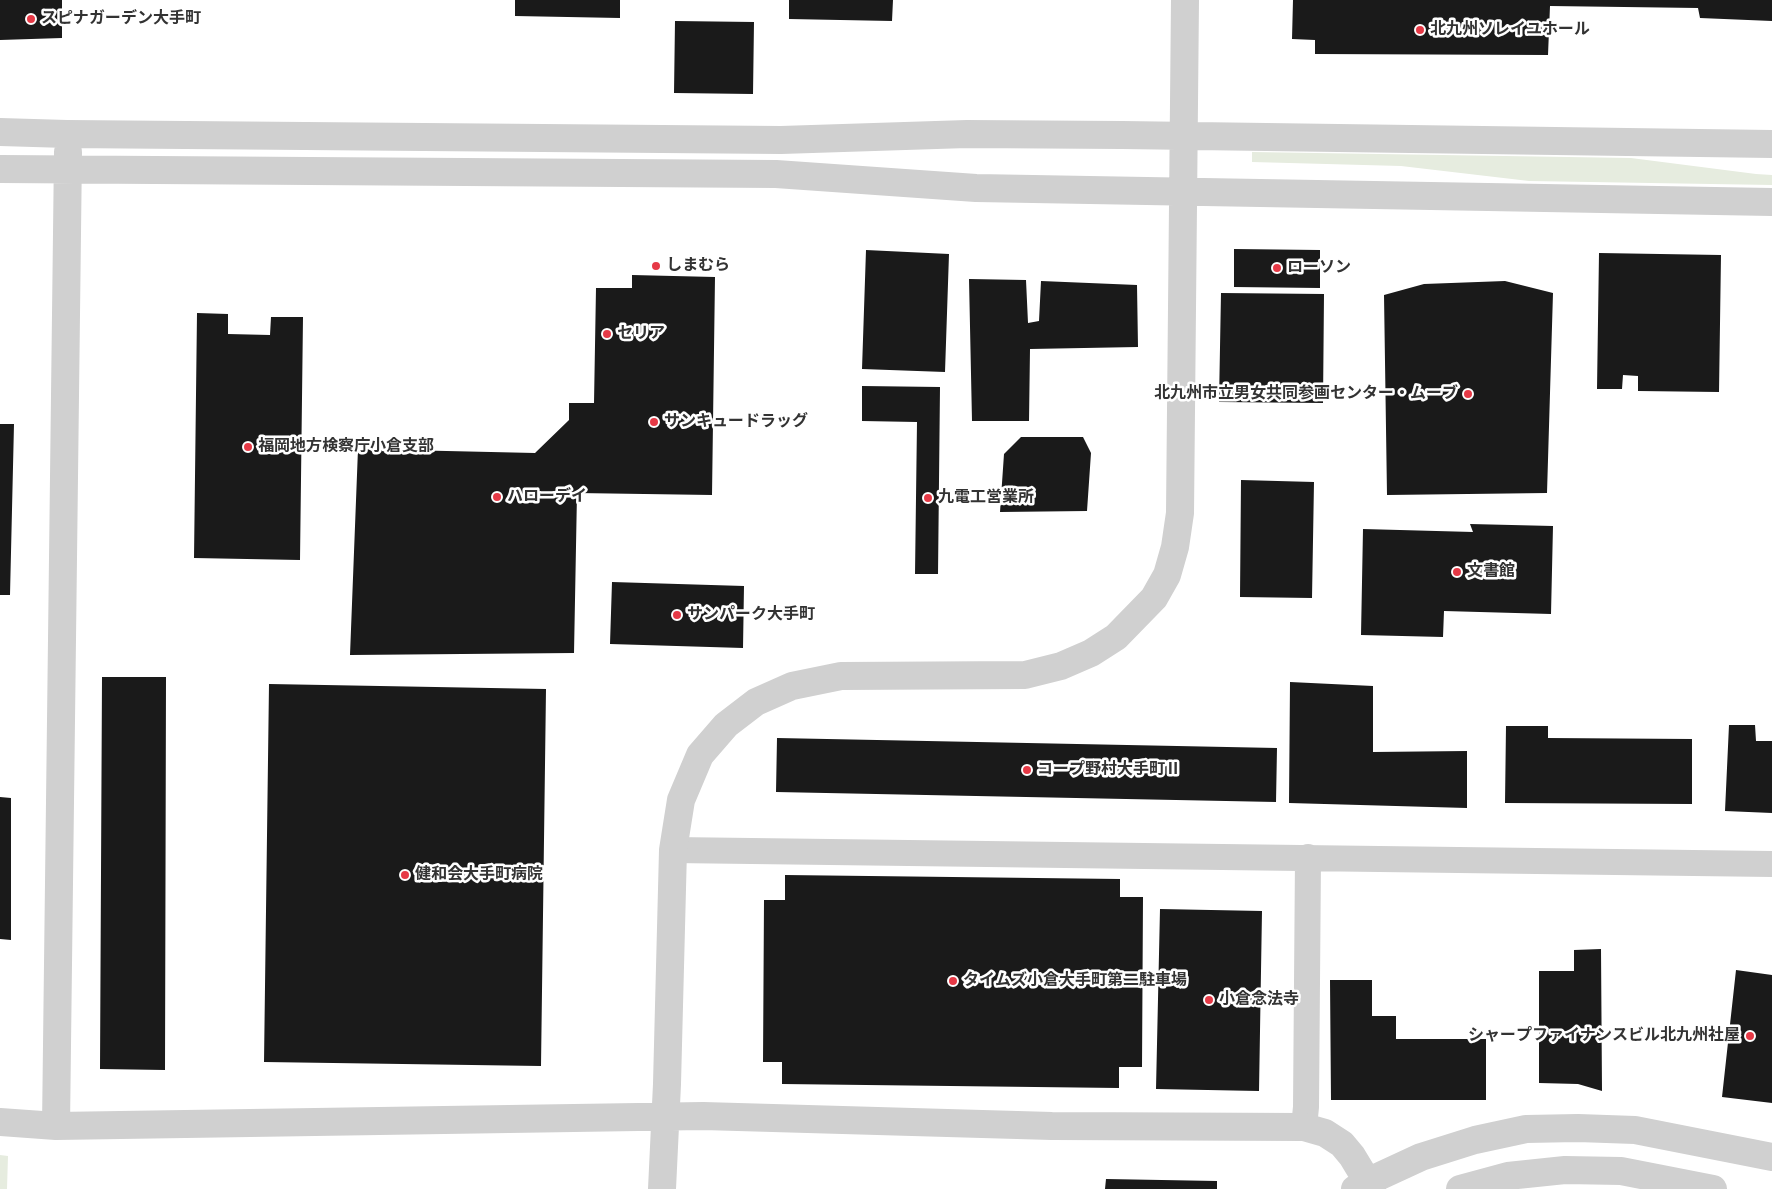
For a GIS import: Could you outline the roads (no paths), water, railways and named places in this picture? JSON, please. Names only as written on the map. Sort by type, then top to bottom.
[{"type":"street","points":[[662,1189],[673,850],[681,800],[700,755],[726,725],[756,702],[792,686],[841,676],[1025,676],[1061,666],[1091,653],[1116,637],[1154,598],[1167,575],[1175,547],[1180,513],[1185,0]]},
{"type":"street","points":[[0,132],[781,140],[967,134],[1184,135],[1772,144]]},
{"type":"street","points":[[56,1126],[67,134]]},
{"type":"street","points":[[0,169],[68,171],[776,174],[976,188],[1772,202]]},
{"type":"street","points":[[673,850],[1772,864]]},
{"type":"street","points":[[1304,1127],[1306,1107],[1308,857]]},
{"type":"street","points":[[0,1122],[56,1126],[703,1116],[1052,1126],[1304,1127],[1325,1133],[1342,1144],[1352,1156],[1365,1187],[1421,1157],[1475,1140],[1526,1129],[1636,1130],[1772,1156]]},
{"type":"street","points":[[1460,1189],[1508,1176],[1565,1170],[1621,1171],[1713,1189]]},
{"type":"place","name":"スピナガーデン大手町","points":[[31,19]]},
{"type":"place","name":"北九州ソレイユホール","points":[[1420,30]]},
{"type":"place","name":"しまむら","points":[[656,266]]},
{"type":"place","name":"ローソン","points":[[1277,268]]},
{"type":"place","name":"セリア","points":[[607,334]]},
{"type":"place","name":"北九州市立男女共同参画センター・ムーブ","points":[[1468,394]]},
{"type":"place","name":"サンキュードラッグ","points":[[654,422]]},
{"type":"place","name":"福岡地方検察庁小倉支部","points":[[248,447]]},
{"type":"place","name":"ハローデイ","points":[[497,497]]},
{"type":"place","name":"九電工営業所","points":[[928,498]]},
{"type":"place","name":"文書館","points":[[1457,572]]},
{"type":"place","name":"サンパーク大手町","points":[[677,615]]},
{"type":"place","name":"コープ野村大手町Ⅱ","points":[[1027,770]]},
{"type":"place","name":"健和会大手町病院","points":[[405,875]]},
{"type":"place","name":"タイムズ小倉大手町第二駐車場","points":[[953,981]]},
{"type":"place","name":"小倉念法寺","points":[[1209,1000]]},
{"type":"place","name":"シャープファイナンスビル北九州社屋","points":[[1750,1036]]}]
